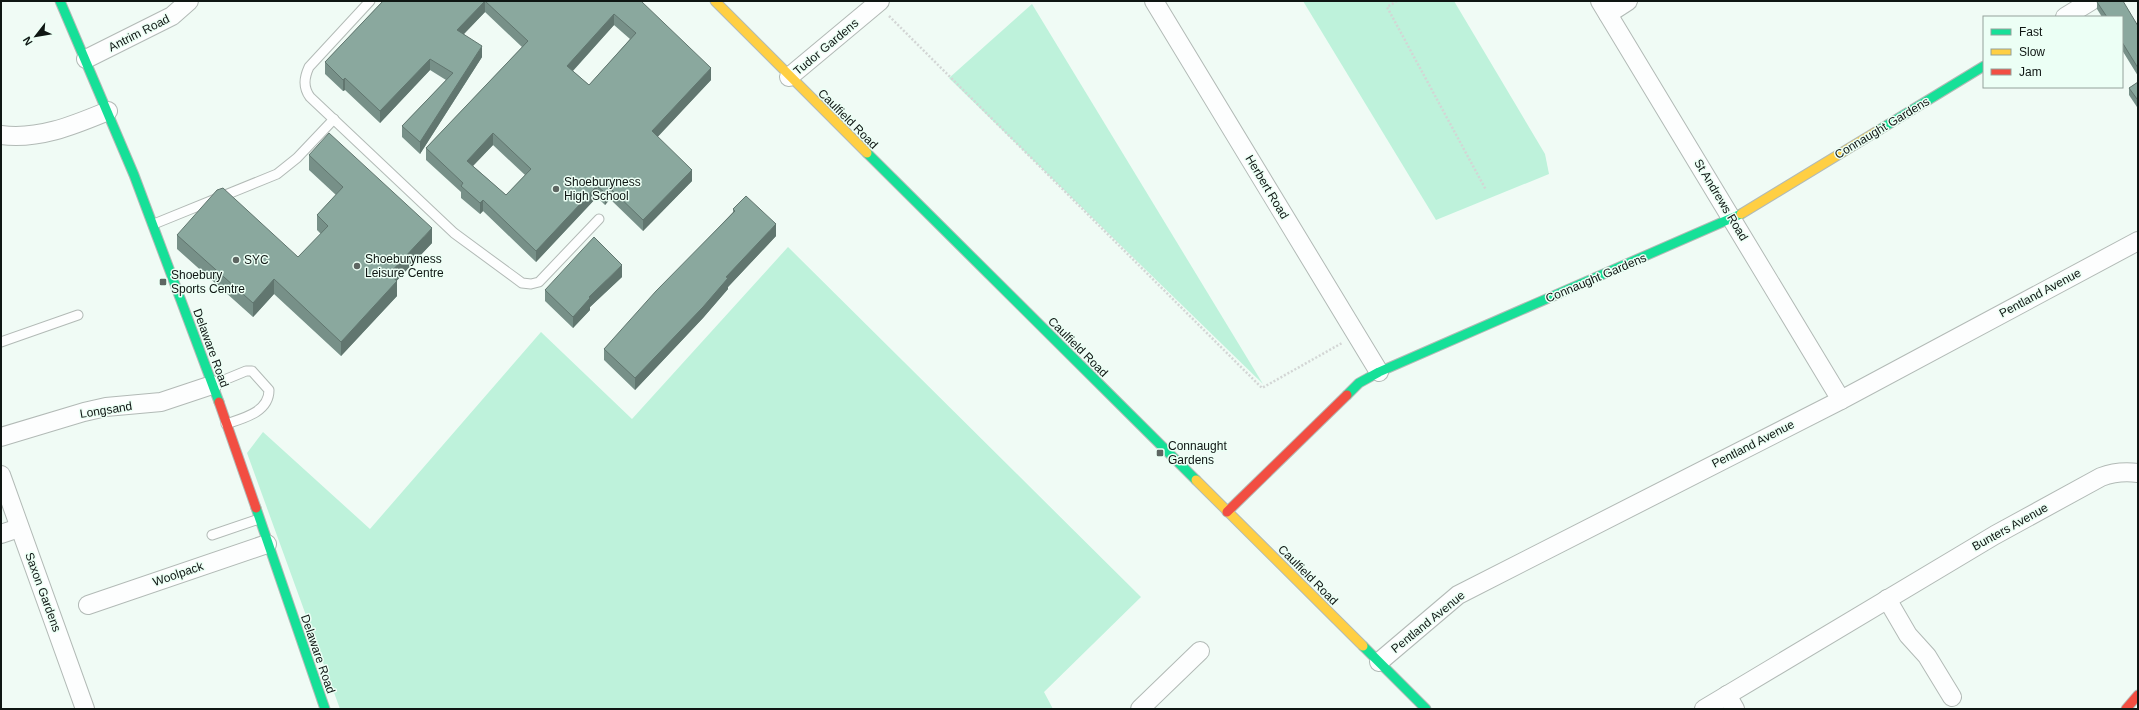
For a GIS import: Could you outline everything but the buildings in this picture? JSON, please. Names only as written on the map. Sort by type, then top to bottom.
[{"type":"street","name":"Delaware Road","points":[[60,1],[108,111],[212,385],[325,709]]},
{"type":"street","name":"Antrim Road","points":[[86,59],[172,16],[189,1]]},
{"type":"street","name":"Caulfield Road","points":[[715,1],[789,77],[1426,709]]},
{"type":"street","name":"Herbert Road","points":[[1154,1],[1379,372]]},
{"type":"street","points":[[1604,7],[1628,1]]},
{"type":"street","points":[[2067,16],[2091,1]]},
{"type":"street","name":"Tudor Gardens","points":[[789,77],[879,2]]},
{"type":"street","name":"St Andrews Road","points":[[1604,7],[1841,400]]},
{"type":"street","name":"Connaught Gardens","points":[[1228,512],[1359,383],[1379,372],[1732,219],[1983,67]]},
{"type":"street","points":[[1,135],[46,133],[67,127],[108,111]]},
{"type":"street","name":"Pentland Avenue","points":[[1379,662],[1458,595],[1841,400],[2138,241]]},
{"type":"street","name":"Longsand","points":[[1,437],[84,412],[161,402],[212,385]]},
{"type":"street","name":"Bunters Avenue","points":[[1704,709],[1731,702],[1887,599],[1995,535],[2101,477],[2114,472],[2127,471],[2138,473]]},
{"type":"street","name":"Saxon Gardens","points":[[1,475],[82,708]]},
{"type":"street","points":[[1,534],[19,528]]},
{"type":"street","name":"Woolpack","points":[[88,605],[268,544]]},
{"type":"street","points":[[1887,599],[1908,635],[1927,656],[1952,697]]},
{"type":"street","points":[[1149,706],[1200,651]]},
{"type":"street","points":[[2126,709],[2138,695]]},
{"type":"lane","points":[[370,1],[310,67],[305,75],[306,91],[310,97],[454,232],[522,284],[539,282],[599,219]]},
{"type":"lane","points":[[152,225],[277,174],[297,158],[334,119]]},
{"type":"lane","points":[[1,342],[78,315]]},
{"type":"lane","points":[[212,385],[246,371],[252,371],[269,390],[269,399],[262,409],[251,415],[226,424]]},
{"type":"lane","points":[[212,535],[258,519]]},
{"type":"path","points":[[1397,1],[1387,7],[1486,190]]},
{"type":"path","points":[[879,2],[1262,388],[1356,334]]},
{"type":"green space","points":[[1303,1],[1454,1],[1545,154],[1549,174],[1436,220]]},
{"type":"green space","points":[[1032,4],[1263,384],[949,78]]},
{"type":"green space","points":[[788,247],[1141,597],[1044,692],[1053,709],[340,709],[247,453],[263,432],[370,529],[541,332],[632,419]]},
{"type":"traffic: fast","points":[[60,1],[134,175],[219,402]]},
{"type":"traffic: fast","points":[[1879,130],[1983,67]]},
{"type":"traffic: fast","points":[[867,153],[1196,480]]},
{"type":"traffic: fast","points":[[1347,395],[1359,383],[1379,372],[1741,214]]},
{"type":"traffic: fast","points":[[256,508],[325,709]]},
{"type":"traffic: fast","points":[[1363,646],[1426,709]]},
{"type":"traffic: slow","points":[[715,1],[867,153]]},
{"type":"traffic: slow","points":[[1741,214],[1879,130]]},
{"type":"traffic: slow","points":[[1196,480],[1363,646]]},
{"type":"traffic: jam","points":[[1227,512],[1347,395]]},
{"type":"traffic: jam","points":[[219,402],[256,508]]},
{"type":"traffic: jam","points":[[2126,709],[2138,695]]},
{"type":"place","name":"Shoeburyness High School","points":[[556,189]]},
{"type":"place","name":"SYC","points":[[236,260]]},
{"type":"place","name":"Shoeburyness Leisure Centre","points":[[357,266]]},
{"type":"place","name":"Shoebury Sports Centre","points":[[163,282]]},
{"type":"place","name":"Connaught Gardens","points":[[1160,453]]}]
